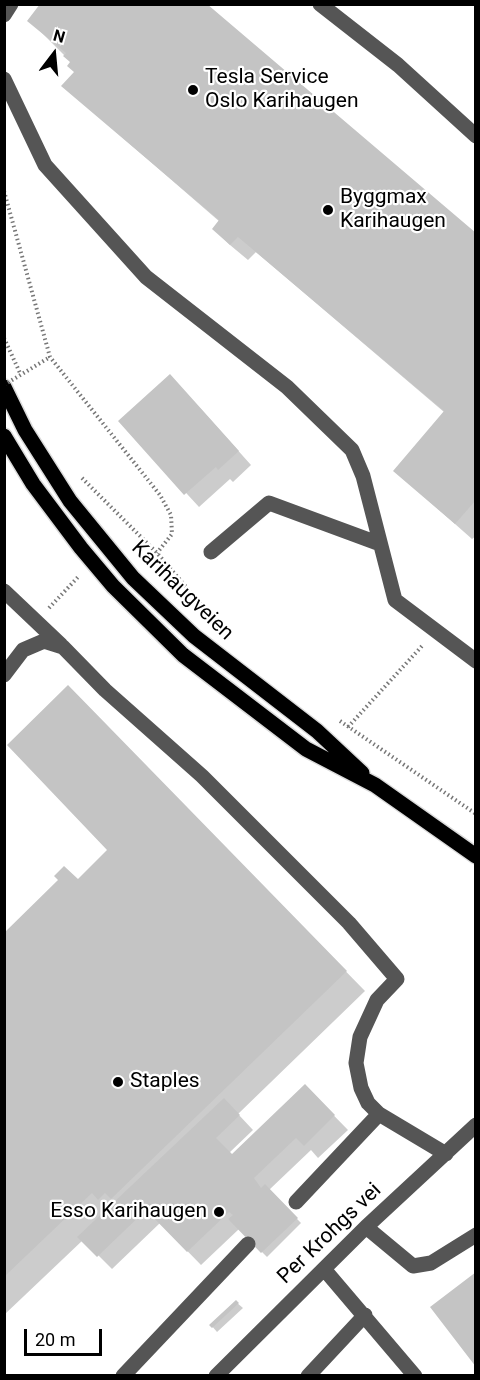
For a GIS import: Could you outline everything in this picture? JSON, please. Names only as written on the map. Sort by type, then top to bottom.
[{"type":"main road","name":"Karihaugveien","points":[[4,386],[25,430],[70,501],[134,578],[195,636],[317,731],[375,785]]},
{"type":"main road","name":"Karihaugveien","points":[[4,436],[33,484],[81,548],[113,586],[183,655],[306,749],[375,785],[476,856]]},
{"type":"street","points":[[4,15],[11,4]]},
{"type":"street","points":[[321,4],[398,65],[476,136]]},
{"type":"street","points":[[4,79],[45,165],[146,277],[287,387],[352,450],[363,476],[395,600],[476,661]]},
{"type":"street","points":[[211,552],[269,503],[380,544]]},
{"type":"street","points":[[4,591],[105,690],[202,776],[349,923],[397,978],[377,1000],[360,1037],[356,1063],[361,1088],[368,1104],[379,1114],[446,1154]]},
{"type":"street","points":[[4,675],[23,650],[44,641],[63,647]]},
{"type":"street","points":[[296,1202],[379,1114]]},
{"type":"street","name":"Per Krohgs vei","points":[[216,1376],[366,1227],[476,1125]]},
{"type":"street","points":[[366,1227],[413,1266],[431,1263],[476,1235]]},
{"type":"street","points":[[123,1376],[248,1244]]},
{"type":"street","points":[[324,1269],[415,1376]]},
{"type":"street","points":[[308,1376],[365,1316]]},
{"type":"path","points":[[4,191],[50,357],[160,495],[171,514],[173,530],[169,540],[157,553]]},
{"type":"path","points":[[4,338],[24,381]]},
{"type":"path","points":[[4,386],[50,357]]},
{"type":"path","points":[[80,476],[157,553],[227,635]]},
{"type":"path","points":[[47,610],[80,575]]},
{"type":"path","points":[[348,727],[436,631]]},
{"type":"path","points":[[338,720],[476,814]]},
{"type":"building","points":[[40,4],[207,4],[476,233],[476,500],[455,524],[393,471],[444,411],[238,237],[230,245],[212,229],[219,220],[61,86],[74,72],[67,66],[70,62],[63,56],[66,53],[27,21]]},
{"type":"building","points":[[170,374],[239,451],[218,470],[216,467],[184,495],[118,421]]},
{"type":"building","name":"Staples","points":[[68,685],[347,971],[111,1199],[105,1193],[98,1200],[92,1193],[4,1277],[4,933],[58,880],[54,876],[64,866],[78,879],[107,850],[7,745]]},
{"type":"building","points":[[305,1084],[335,1115],[304,1146],[296,1138],[254,1178],[261,1188],[265,1184],[298,1218],[261,1253],[228,1219],[233,1215],[229,1212],[187,1252],[146,1210],[97,1257],[77,1237],[224,1098],[240,1115],[216,1138],[232,1154]]},
{"type":"building","points":[[476,1272],[476,1367],[430,1307]]},
{"type":"building","points":[[236,1300],[239,1303],[212,1328],[209,1325]]},
{"type":"place","name":"Tesla Service Oslo Karihaugen","points":[[193,90]]},
{"type":"place","name":"Byggmax Karihaugen","points":[[328,210]]},
{"type":"place","name":"Staples","points":[[118,1082]]},
{"type":"place","name":"Esso Karihaugen","points":[[219,1212]]}]
